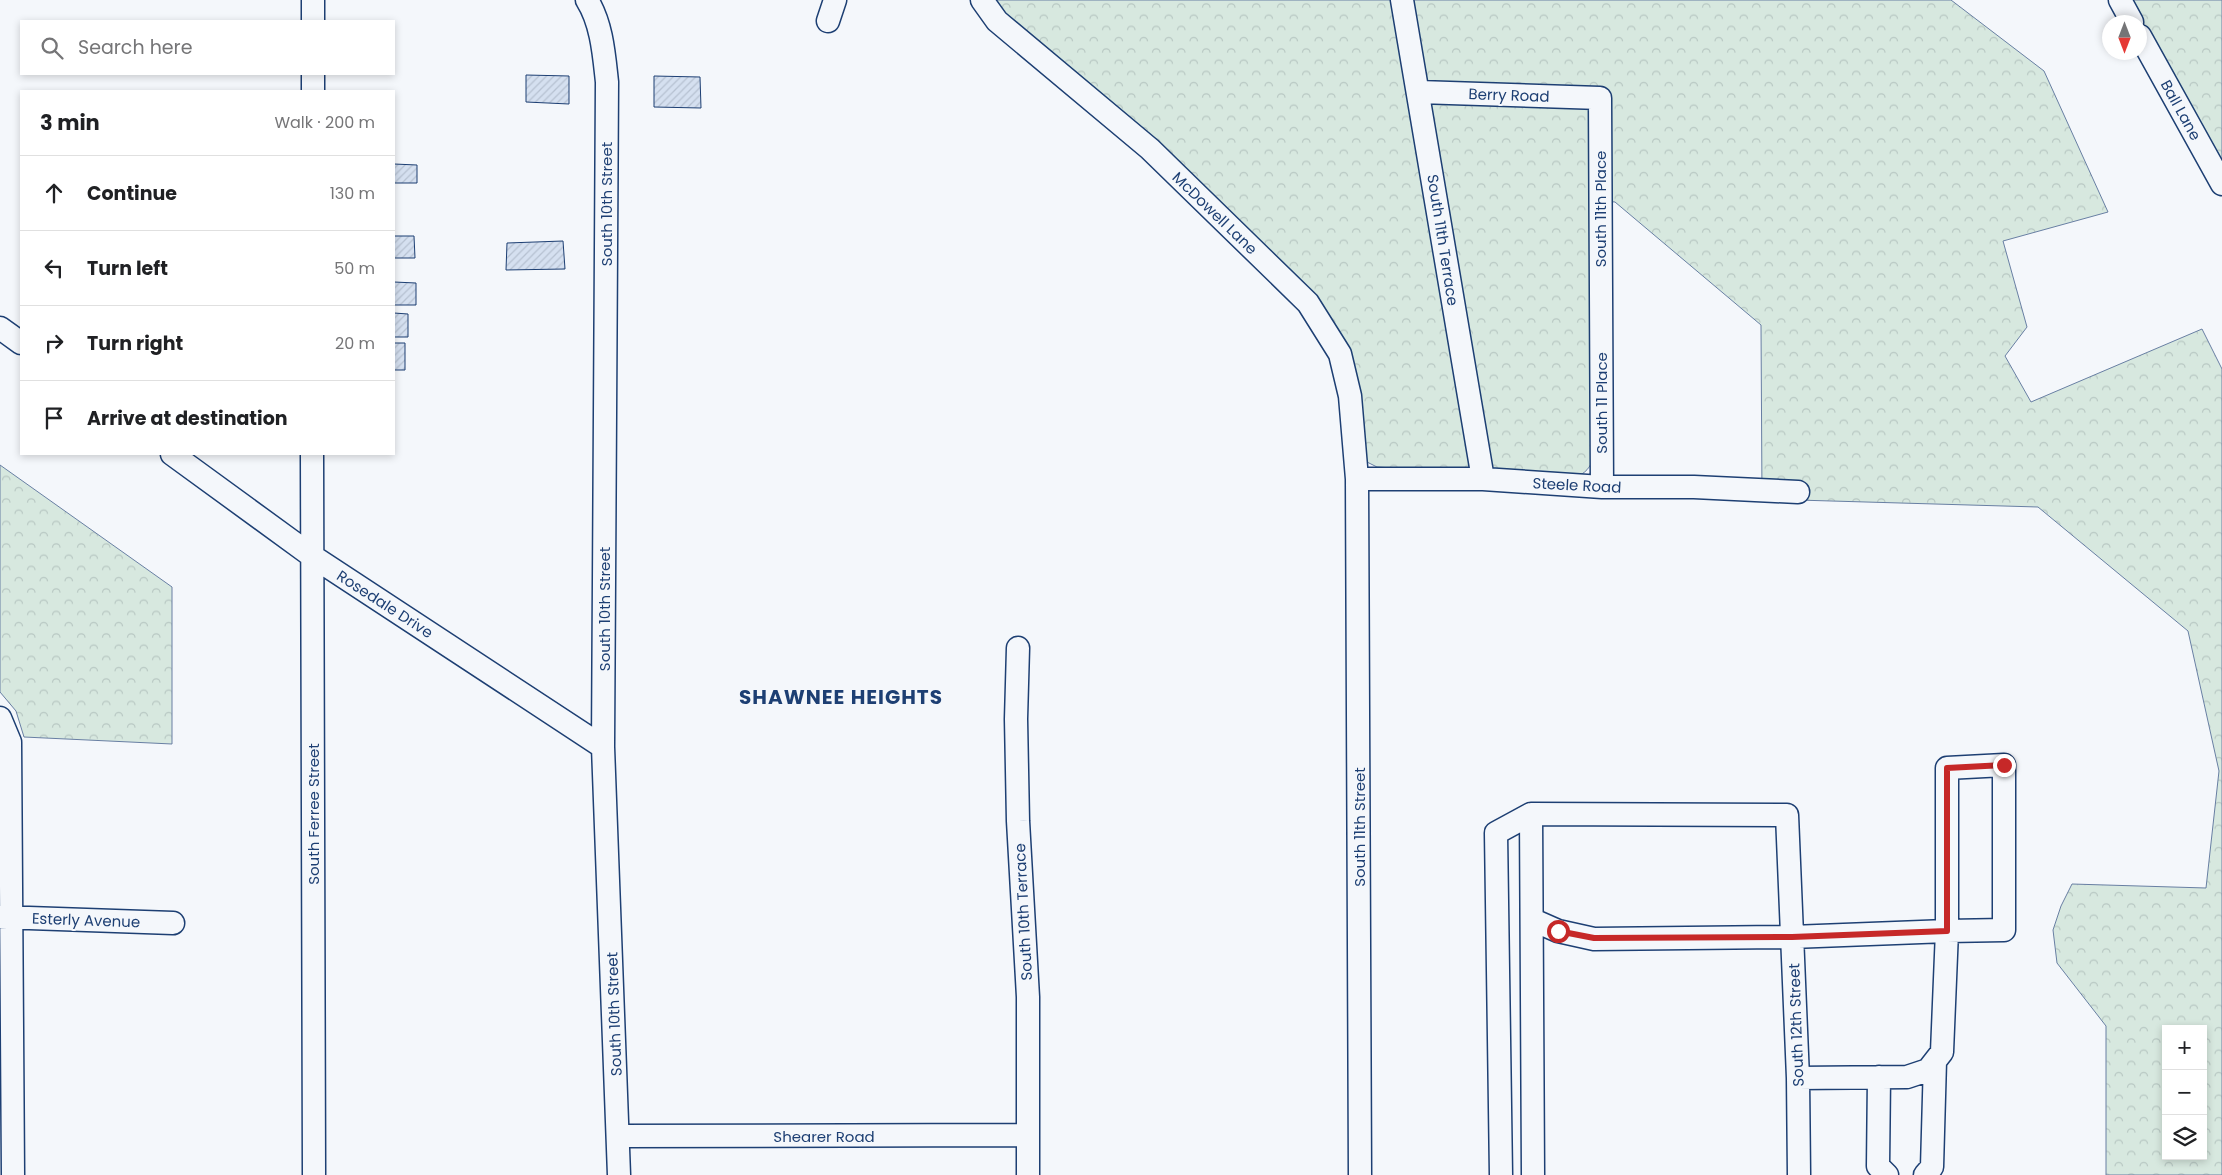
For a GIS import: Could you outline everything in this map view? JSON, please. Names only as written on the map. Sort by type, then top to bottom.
[{"type":"street","points":[[313,0],[313,20]]},
{"type":"street","name":"South 10th Street","points":[[587,0],[592,7],[603,43],[607,82],[603,747],[619,1175]]},
{"type":"street","name":"McDowell Lane","points":[[982,0],[997,21],[1150,149],[1308,303],[1340,354],[1350,396],[1357,479]]},
{"type":"street","name":"South 11th Terrace","points":[[1402,0],[1483,479]]},
{"type":"street","points":[[2120,0],[2128,15]]},
{"type":"street","name":"Ball Lane","points":[[2147,49],[2222,184]]},
{"type":"street","points":[[313,75],[313,90]]},
{"type":"street","name":"Berry Road","points":[[1418,92],[1600,98]]},
{"type":"street","name":"South 11th Place","points":[[1600,98],[1601,320]]},
{"type":"street","name":"South 11 Place","points":[[1601,320],[1602,487]]},
{"type":"street","points":[[0,328],[20,342]]},
{"type":"street","name":"Rosedale Drive","points":[[173,455],[312,556],[603,747]]},
{"type":"street","name":"South Ferree Street","points":[[312,455],[314,1175]]},
{"type":"street","name":"Steele Road","points":[[1357,479],[1483,479],[1602,487],[1694,487],[1798,492]]},
{"type":"street","name":"South 11th Street","points":[[1357,479],[1360,1175]]},
{"type":"street","name":"South 10th Terrace","points":[[1018,648],[1016,719],[1018,821],[1028,997],[1028,1175]]},
{"type":"street","points":[[0,718],[10,742],[6,917],[13,1175]]},
{"type":"street","points":[[1533,920],[1558,931],[1594,938],[1792,937],[1947,931],[2004,930],[2004,765],[1947,768],[1947,931],[1942,1052],[1928,1070],[1908,1077],[1798,1078]]},
{"type":"street","points":[[1501,1175],[1496,833],[1532,814],[1533,1175]]},
{"type":"street","name":"South 12th Street","points":[[1532,814],[1787,816],[1798,1078],[1799,1175]]},
{"type":"street","name":"Esterly Avenue","points":[[6,917],[173,923]]},
{"type":"street","points":[[1925,1175],[1932,1167],[1935,1061]]},
{"type":"street","points":[[1879,1077],[1878,1166],[1887,1175]]},
{"type":"street","name":"Shearer Road","points":[[619,1136],[1028,1135]]},
{"type":"green space","points":[[996,0],[1951,0],[2044,71],[2108,212],[2003,241],[2027,327],[2005,356],[2031,402],[2202,329],[2222,369],[2222,1175],[2106,1175],[2106,1026],[2057,963],[2053,930],[2061,906],[2072,884],[2206,888],[2219,771],[2188,631],[2038,507],[1762,499],[1761,325],[1615,202],[1594,200],[1591,464],[1585,472],[1569,479],[1377,467],[1367,462],[1342,338],[1328,314],[1290,269],[1005,14]]},
{"type":"green space","points":[[2128,0],[2222,0],[2222,167],[2147,34],[2147,15],[2136,15]]},
{"type":"green space","points":[[0,465],[172,587],[172,744],[24,737],[16,711],[0,692]]},
{"type":"building","points":[[526,75],[569,76],[569,104],[526,102]]},
{"type":"building","points":[[654,76],[700,77],[701,108],[654,107]]},
{"type":"building","points":[[395,164],[417,165],[417,183],[395,183]]},
{"type":"building","points":[[395,236],[414,236],[415,258],[395,258]]},
{"type":"building","points":[[563,241],[565,269],[506,270],[507,243]]},
{"type":"building","points":[[395,282],[416,283],[416,305],[395,305]]},
{"type":"building","points":[[395,313],[408,314],[408,337],[395,337]]},
{"type":"building","points":[[395,343],[405,343],[405,370],[395,370]]},
{"type":"district","name":"SHAWNEE HEIGHTS","points":[[841,697]]},
{"type":"route","points":[[1558,931],[1594,938],[1792,937],[1947,931],[1947,768],[2004,765]]}]
